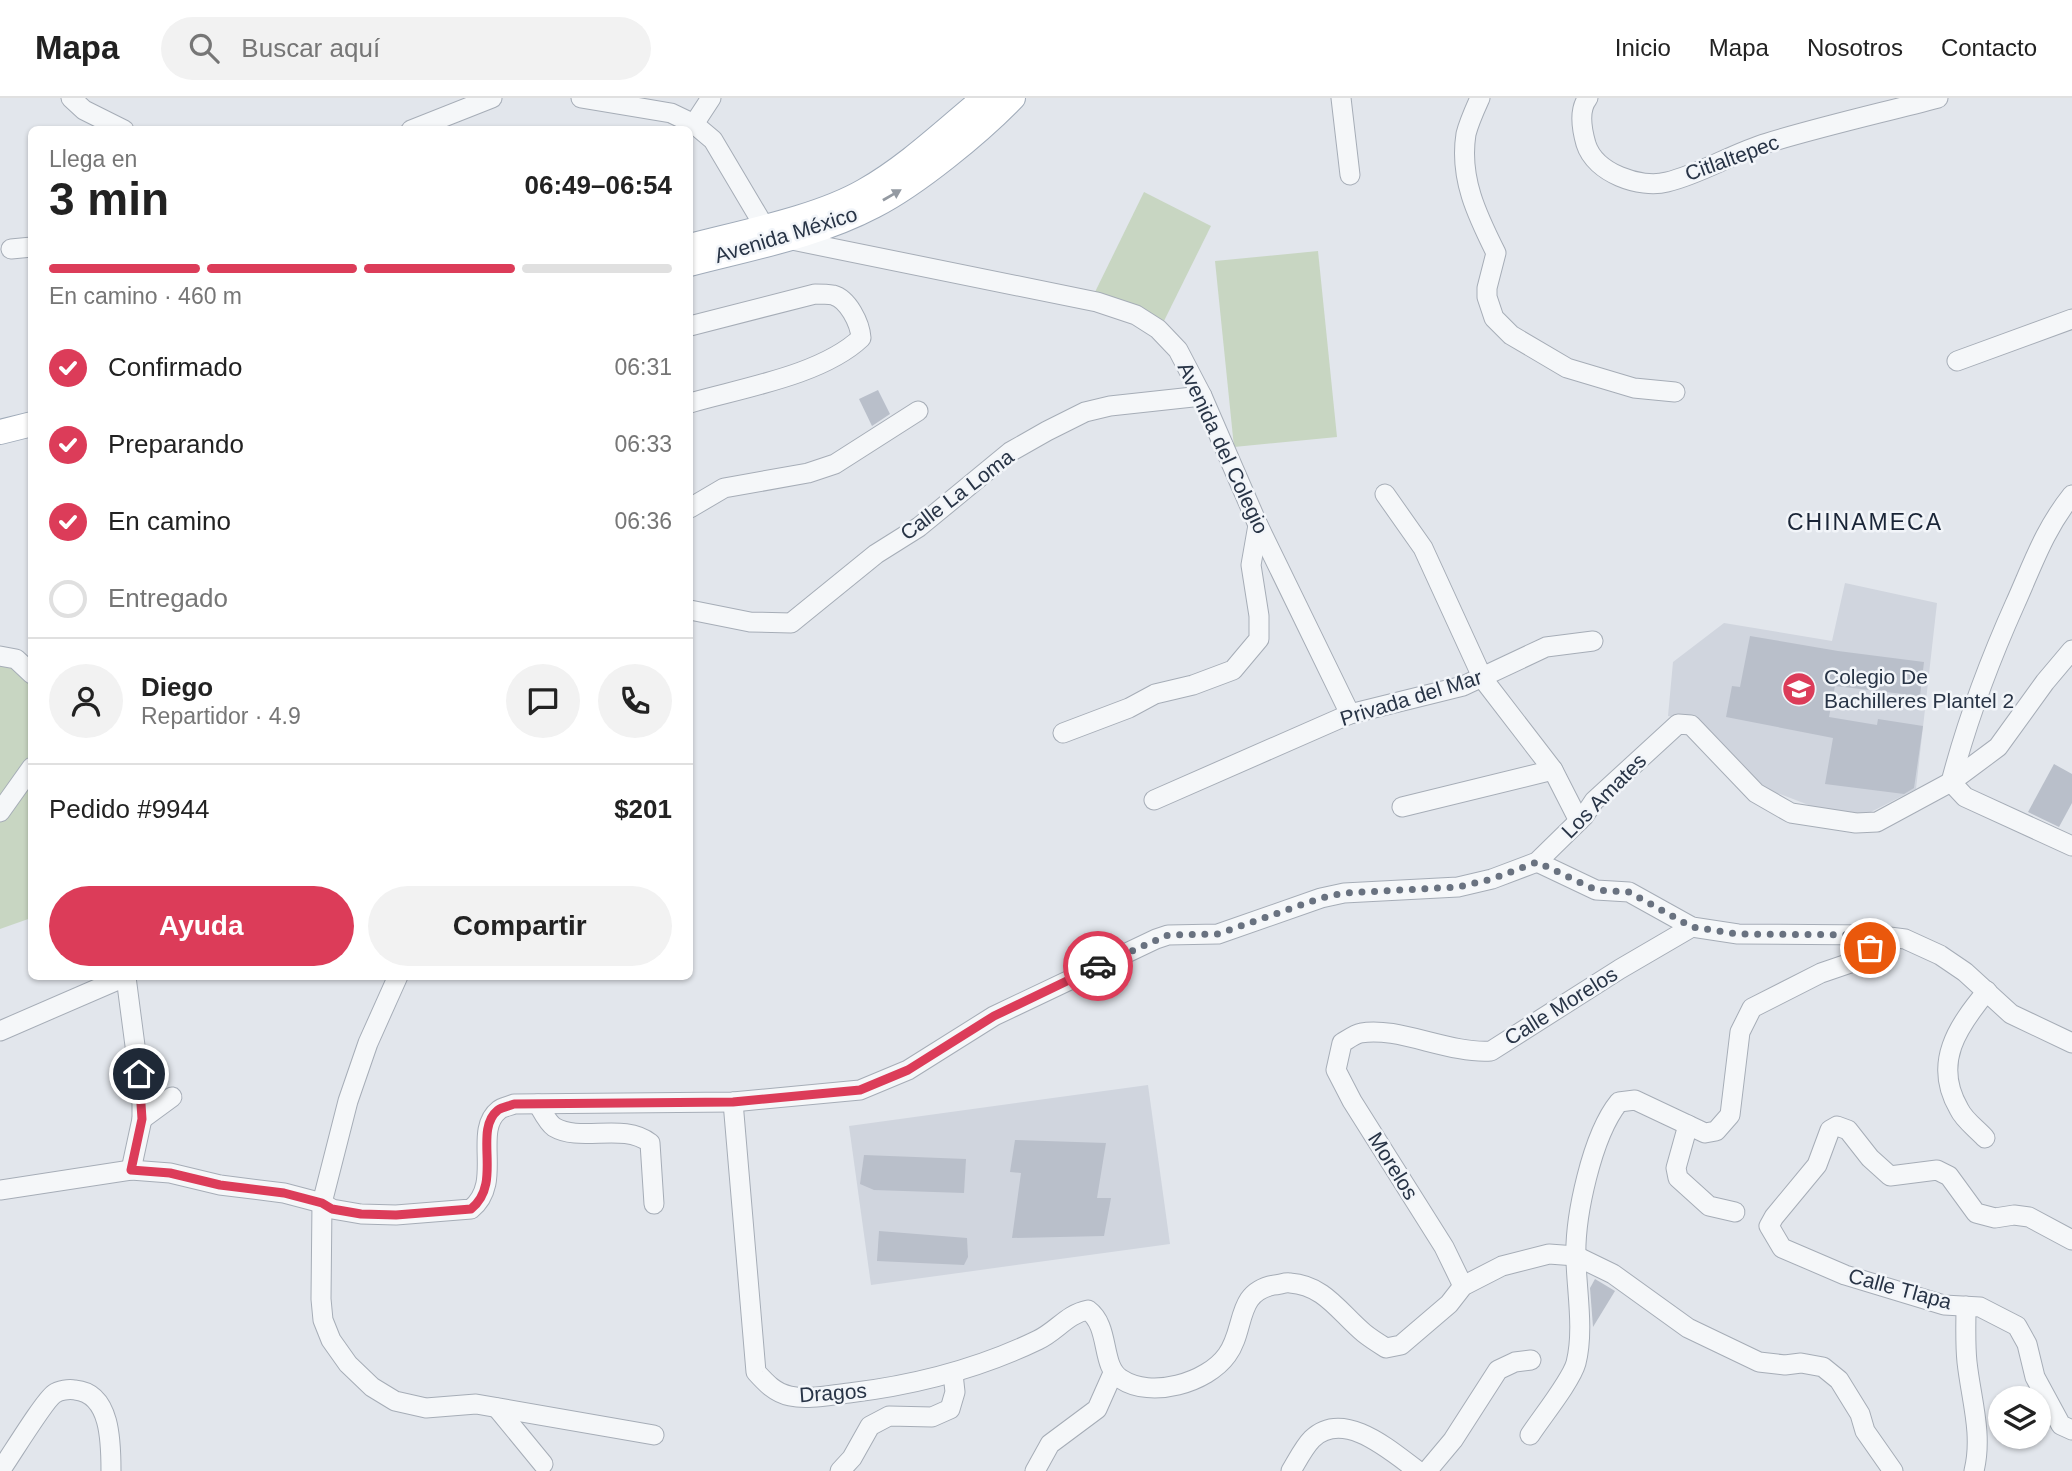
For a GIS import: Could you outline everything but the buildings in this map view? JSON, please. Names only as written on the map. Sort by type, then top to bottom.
[{"type":"main road","name":"Avenida México","points":[[693,245],[826,208],[862,192],[894,172],[984,98]]},
{"type":"main road","name":"Avenida México","points":[[693,263],[787,239],[873,207],[907,187],[1013,98]]},
{"type":"main road","points":[[0,432],[28,425]]},
{"type":"street","points":[[71,98],[84,110],[116,126]]},
{"type":"street","points":[[421,126],[492,98]]},
{"type":"street","points":[[581,98],[671,113],[694,124],[713,140],[764,226]]},
{"type":"street","points":[[694,124],[711,98]]},
{"type":"street","points":[[1341,98],[1350,175]]},
{"type":"street","points":[[1480,98],[1466,132],[1464,171],[1475,211],[1496,253],[1487,288],[1494,318],[1511,335],[1567,368],[1634,388],[1675,392]]},
{"type":"street","name":"Citlaltepec","points":[[1588,98],[1582,114],[1584,138],[1588,150],[1601,166],[1623,177],[1643,182],[1666,183],[1765,144],[1938,98]]},
{"type":"street","name":"Avenida del Colegio","points":[[764,226],[787,239],[1097,302],[1136,315],[1158,329],[1178,350],[1202,396],[1258,525],[1350,714]]},
{"type":"street","points":[[11,249],[28,247]]},
{"type":"street","points":[[693,325],[814,294],[834,295],[843,300],[860,326],[861,338],[846,352],[818,366],[693,402]]},
{"type":"street","points":[[1957,361],[2072,319]]},
{"type":"street","name":"Calle La Loma","points":[[693,611],[750,622],[791,623],[876,554],[919,527],[982,474],[1047,431],[1085,412],[1110,406],[1202,396]]},
{"type":"street","points":[[693,506],[724,488],[808,473],[835,464],[918,411]]},
{"type":"street","points":[[1385,494],[1423,548],[1483,679],[1553,771],[1579,821]]},
{"type":"street","points":[[2072,495],[2052,521],[1991,656],[1951,782],[1965,797],[2072,846]]},
{"type":"street","points":[[1063,733],[1129,708],[1155,694],[1193,685],[1233,670],[1259,639],[1259,616],[1251,565],[1258,525]]},
{"type":"street","name":"Privada del Mar","points":[[1154,800],[1350,714],[1463,686],[1483,679],[1546,647],[1593,641]]},
{"type":"street","name":"Los Amates","points":[[322,1203],[332,1209],[361,1214],[396,1215],[471,1209],[481,1202],[487,1187],[489,1123],[499,1110],[514,1104],[733,1102],[860,1090],[908,1070],[994,1016],[1168,935],[1218,934],[1321,898],[1344,893],[1458,887],[1492,879],[1537,862],[1579,821],[1594,801],[1678,724],[1691,725],[1756,793],[1791,813],[1856,823],[1877,822],[1928,792],[1951,782],[1998,747],[2072,650]]},
{"type":"street","points":[[8,658],[28,671]]},
{"type":"street","points":[[1402,807],[1553,771]]},
{"type":"street","points":[[0,812],[28,773]]},
{"type":"street","points":[[1537,862],[1596,890],[1629,892],[1692,927],[1738,934],[1874,935],[1905,939],[1940,955],[1987,991],[2011,1014],[2072,1043]]},
{"type":"street","name":"Calle Morelos","points":[[1342,1043],[1360,1033],[1394,1035],[1472,1052],[1490,1051],[1692,927]]},
{"type":"street","points":[[1530,1435],[1575,1366],[1579,1348],[1576,1256],[1584,1184],[1609,1113],[1619,1102],[1635,1100],[1705,1133],[1716,1131],[1730,1115],[1740,1032],[1752,1008],[1821,973],[1859,960],[1868,953],[1874,935]]},
{"type":"street","points":[[0,1031],[119,980]]},
{"type":"street","points":[[126,980],[142,1099],[142,1119],[131,1170]]},
{"type":"street","points":[[396,980],[368,1043],[348,1101],[322,1203],[323,1320],[331,1340],[348,1364],[372,1387],[396,1401],[426,1408],[475,1404],[654,1435]]},
{"type":"street","points":[[1985,1138],[1959,1110],[1948,1079],[1949,1051],[1960,1024],[1987,991]]},
{"type":"street","name":"Morelos","points":[[1342,1043],[1336,1070],[1352,1101],[1444,1247],[1463,1286]]},
{"type":"street","points":[[142,1119],[172,1097]]},
{"type":"street","name":"Dragos","points":[[733,1102],[757,1372],[769,1388],[790,1396],[821,1396],[900,1387],[953,1374],[1041,1339],[1074,1312],[1088,1310],[1099,1318],[1113,1373]]},
{"type":"street","points":[[538,1104],[553,1126],[569,1131],[639,1135],[650,1143],[654,1204]]},
{"type":"street","points":[[1688,1125],[1676,1168],[1678,1178],[1709,1206],[1735,1212]]},
{"type":"street","name":"Calle Tlapa","points":[[1973,1471],[1979,1451],[1977,1419],[1967,1359],[1966,1306],[1944,1305],[1845,1275],[1782,1248],[1769,1226],[1817,1165],[1830,1130],[1837,1126],[1848,1130],[1870,1158],[1890,1176],[1937,1170],[1949,1177],[1976,1213],[1995,1219],[2014,1215],[2029,1217],[2072,1240]]},
{"type":"street","points":[[0,1190],[131,1170],[170,1173],[220,1185],[284,1193],[322,1203]]},
{"type":"street","points":[[1035,1471],[1050,1444],[1097,1409],[1113,1373],[1138,1387],[1166,1387],[1191,1383],[1227,1356],[1246,1303],[1260,1288],[1290,1283],[1327,1296],[1363,1332],[1386,1348],[1401,1345],[1449,1304],[1463,1286],[1502,1266],[1549,1254],[1576,1256],[1613,1275],[1688,1328],[1759,1362],[1785,1365],[1801,1363],[1823,1367],[1839,1380],[1860,1414],[1865,1431],[1893,1471]]},
{"type":"street","points":[[1966,1306],[1980,1307],[2017,1326],[2027,1344],[2035,1377],[2061,1425],[2072,1430]]},
{"type":"street","points":[[1427,1471],[1453,1440],[1499,1370],[1515,1362],[1531,1360]]},
{"type":"street","points":[[840,1471],[852,1458],[870,1426],[889,1416],[932,1417],[950,1409],[955,1392],[953,1374]]},
{"type":"street","points":[[0,1471],[54,1394],[70,1389],[85,1391],[97,1400],[105,1412],[111,1471]]},
{"type":"street","points":[[497,1408],[543,1464]]},
{"type":"street","points":[[1291,1471],[1313,1438],[1335,1428],[1358,1432],[1387,1448],[1418,1471]]},
{"type":"shaded area","name":"Colegio De Bachilleres Plantel 2","points":[[1845,583],[1937,603],[1916,789],[1863,816],[1819,809],[1759,786],[1699,722],[1668,716],[1673,662],[1724,623],[1832,641]]},
{"type":"shaded area","points":[[1148,1085],[1170,1244],[871,1285],[849,1126]]},
{"type":"green space","points":[[1144,192],[1211,226],[1162,325],[1095,292]]},
{"type":"green space","points":[[1318,251],[1337,437],[1234,447],[1215,261]]},
{"type":"green space","points":[[0,660],[28,662],[28,919],[0,929]]},
{"type":"way so far","points":[[1098,966],[1168,935],[1218,934],[1321,898],[1344,893],[1458,887],[1492,879],[1537,862],[1596,890],[1629,892],[1692,927],[1738,934],[1874,935],[1870,948]]},
{"type":"place","name":"Colegio De Bachilleres Plantel 2","points":[[1799,689]]},
{"type":"district","name":"CHINAMECA","points":[[1865,522]]},
{"type":"route","points":[[139,1074],[142,1119],[131,1170],[170,1173],[220,1185],[284,1193],[322,1203],[332,1209],[361,1214],[396,1215],[471,1209],[481,1202],[487,1187],[489,1123],[499,1110],[514,1104],[733,1102],[860,1090],[908,1070],[994,1016],[1098,966]]}]
